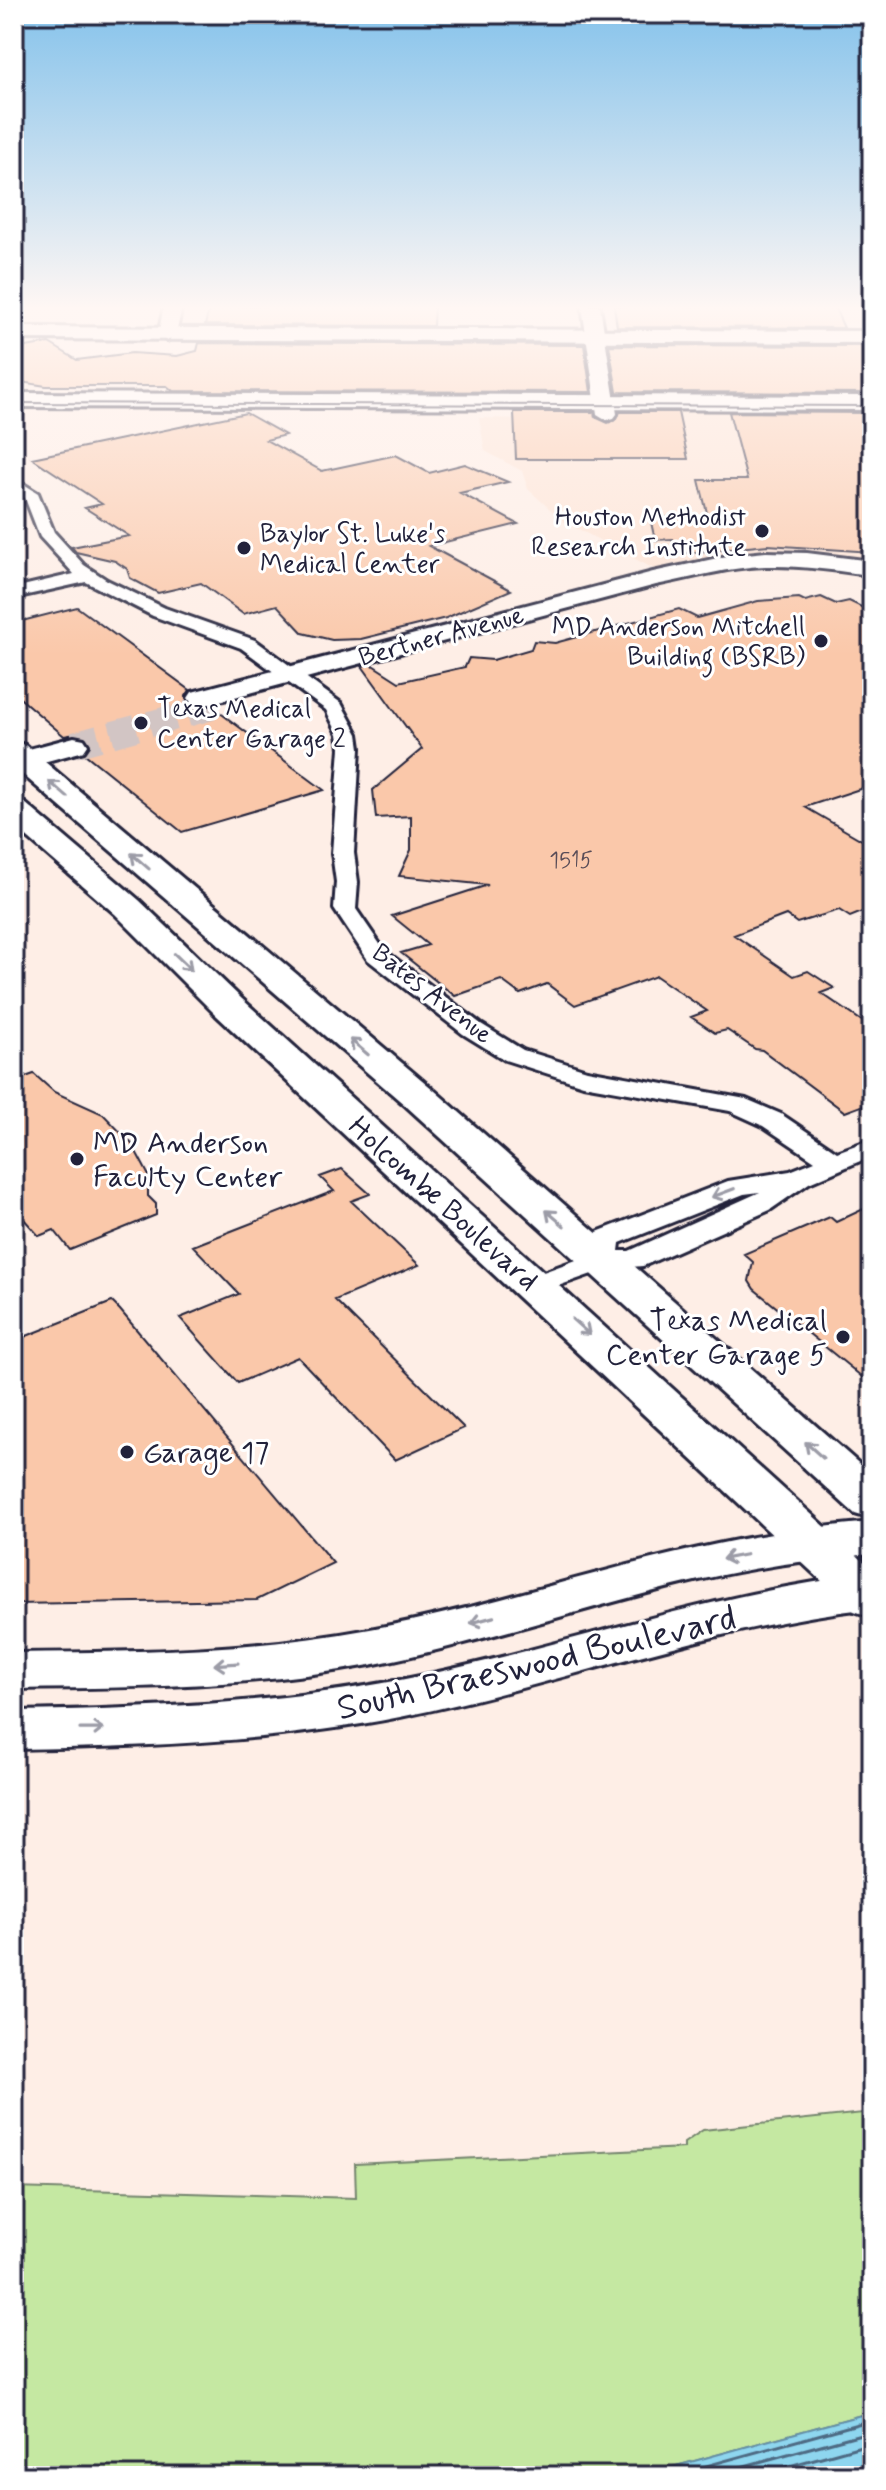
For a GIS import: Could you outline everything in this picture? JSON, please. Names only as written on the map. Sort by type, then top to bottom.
[{"type":"main road","name":"Holcombe Boulevard","points":[[16,755],[603,1260],[872,1502]]},
{"type":"main road","name":"Holcombe Boulevard","points":[[14,810],[127,907],[229,1007],[870,1593]]},
{"type":"main road","points":[[127,907],[177,893]]},
{"type":"street","name":"Bates Avenue","points":[[14,483],[32,496],[46,533],[84,572],[159,612],[248,644],[334,707],[348,734],[350,748],[343,853],[347,882],[345,909],[376,955],[472,1029],[514,1055],[583,1077],[737,1104],[772,1120],[834,1162]]},
{"type":"street","name":"Bertner Avenue","points":[[295,679],[653,579],[727,563],[807,560],[872,568]]},
{"type":"street","name":"Bertner Avenue","points":[[206,702],[663,587],[732,573],[795,570],[872,578]]},
{"type":"street","points":[[14,584],[84,572]]},
{"type":"street","points":[[14,593],[84,572]]},
{"type":"street","points":[[16,755],[69,740]]},
{"type":"street","points":[[534,1285],[603,1260],[633,1260],[760,1204],[799,1177],[872,1147]]},
{"type":"street","name":"South Braeswood Boulevard","points":[[14,1671],[127,1670],[315,1656],[417,1637],[586,1591],[811,1541],[872,1538]]},
{"type":"street","name":"South Braeswood Boulevard","points":[[14,1730],[123,1729],[336,1709],[453,1687],[722,1615],[870,1593]]},
{"type":"shaded area","points":[[480,422],[872,422],[872,562],[747,555],[699,561],[658,571],[563,521],[528,489],[522,471],[485,451]]},
{"type":"green space","points":[[872,2112],[872,2412],[640,2476],[14,2476],[14,2188],[356,2198],[355,2164],[684,2148],[684,2143],[703,2130]]},
{"type":"water","points":[[872,2412],[872,2476],[640,2476]]},
{"type":"building","name":"Baylor St. Luke's Medical Center","points":[[202,422],[262,422],[285,435],[266,440],[322,471],[396,455],[429,473],[465,464],[508,482],[460,493],[518,524],[429,546],[511,590],[446,618],[361,639],[332,640],[303,633],[277,605],[243,614],[201,583],[158,593],[130,578],[127,569],[115,561],[76,552],[72,547],[129,536],[85,508],[102,504],[32,458]]},
{"type":"building","points":[[514,422],[680,422],[688,459],[516,459]]},
{"type":"building","points":[[732,422],[872,422],[872,552],[768,545],[677,554],[673,539],[655,540],[650,518],[708,517],[699,480],[747,480]]},
{"type":"building","points":[[821,597],[836,604],[849,601],[872,612],[872,785],[805,807],[872,846],[872,908],[850,917],[839,910],[797,923],[786,915],[734,935],[794,976],[808,971],[834,988],[821,993],[872,1028],[872,1102],[845,1112],[762,1050],[755,1049],[727,1030],[715,1033],[691,1017],[707,1011],[656,976],[575,1005],[547,984],[520,994],[501,980],[455,996],[401,953],[428,945],[392,916],[488,885],[399,876],[411,850],[411,816],[376,818],[373,790],[422,749],[362,666],[371,664],[399,682],[465,667],[469,658],[493,660],[531,649],[534,641],[555,643],[679,609],[697,618],[758,601],[799,598],[805,601]]},
{"type":"building","name":"Texas Medical Center Garage 2","points":[[77,607],[190,690],[186,696],[190,706],[200,709],[211,706],[324,790],[182,832],[85,754],[90,747],[86,737],[75,734],[64,736],[14,693],[14,623]]},
{"type":"building","name":"MD Anderson Faculty Center","points":[[34,1074],[54,1092],[103,1114],[132,1144],[148,1174],[148,1196],[156,1204],[156,1215],[70,1250],[54,1230],[39,1236],[14,1208],[14,1081]]},
{"type":"building","points":[[342,1169],[370,1194],[351,1201],[419,1265],[335,1300],[464,1428],[395,1460],[298,1357],[238,1383],[180,1318],[239,1294],[193,1246],[334,1191],[320,1177]]},
{"type":"building","name":"Texas Medical Center Garage 5","points":[[872,1205],[872,1385],[754,1289],[749,1281],[753,1262],[744,1254],[830,1217],[836,1222]]},
{"type":"building","name":"Garage 17","points":[[112,1302],[333,1563],[257,1600],[14,1604],[14,1341]]},
{"type":"tunnel","points":[[74,745],[212,707]]},
{"type":"place","name":"Houston Methodist Research Institute","points":[[762,531]]},
{"type":"place","name":"Baylor St. Luke's Medical Center","points":[[244,548]]},
{"type":"place","name":"MD Anderson Mitchell Building (BSRB)","points":[[821,641]]},
{"type":"place","name":"Texas Medical Center Garage 2","points":[[141,723]]},
{"type":"place","name":"MD Anderson Faculty Center","points":[[77,1159]]},
{"type":"place","name":"Texas Medical Center Garage 5","points":[[843,1337]]},
{"type":"place","name":"Garage 17","points":[[127,1452]]}]
